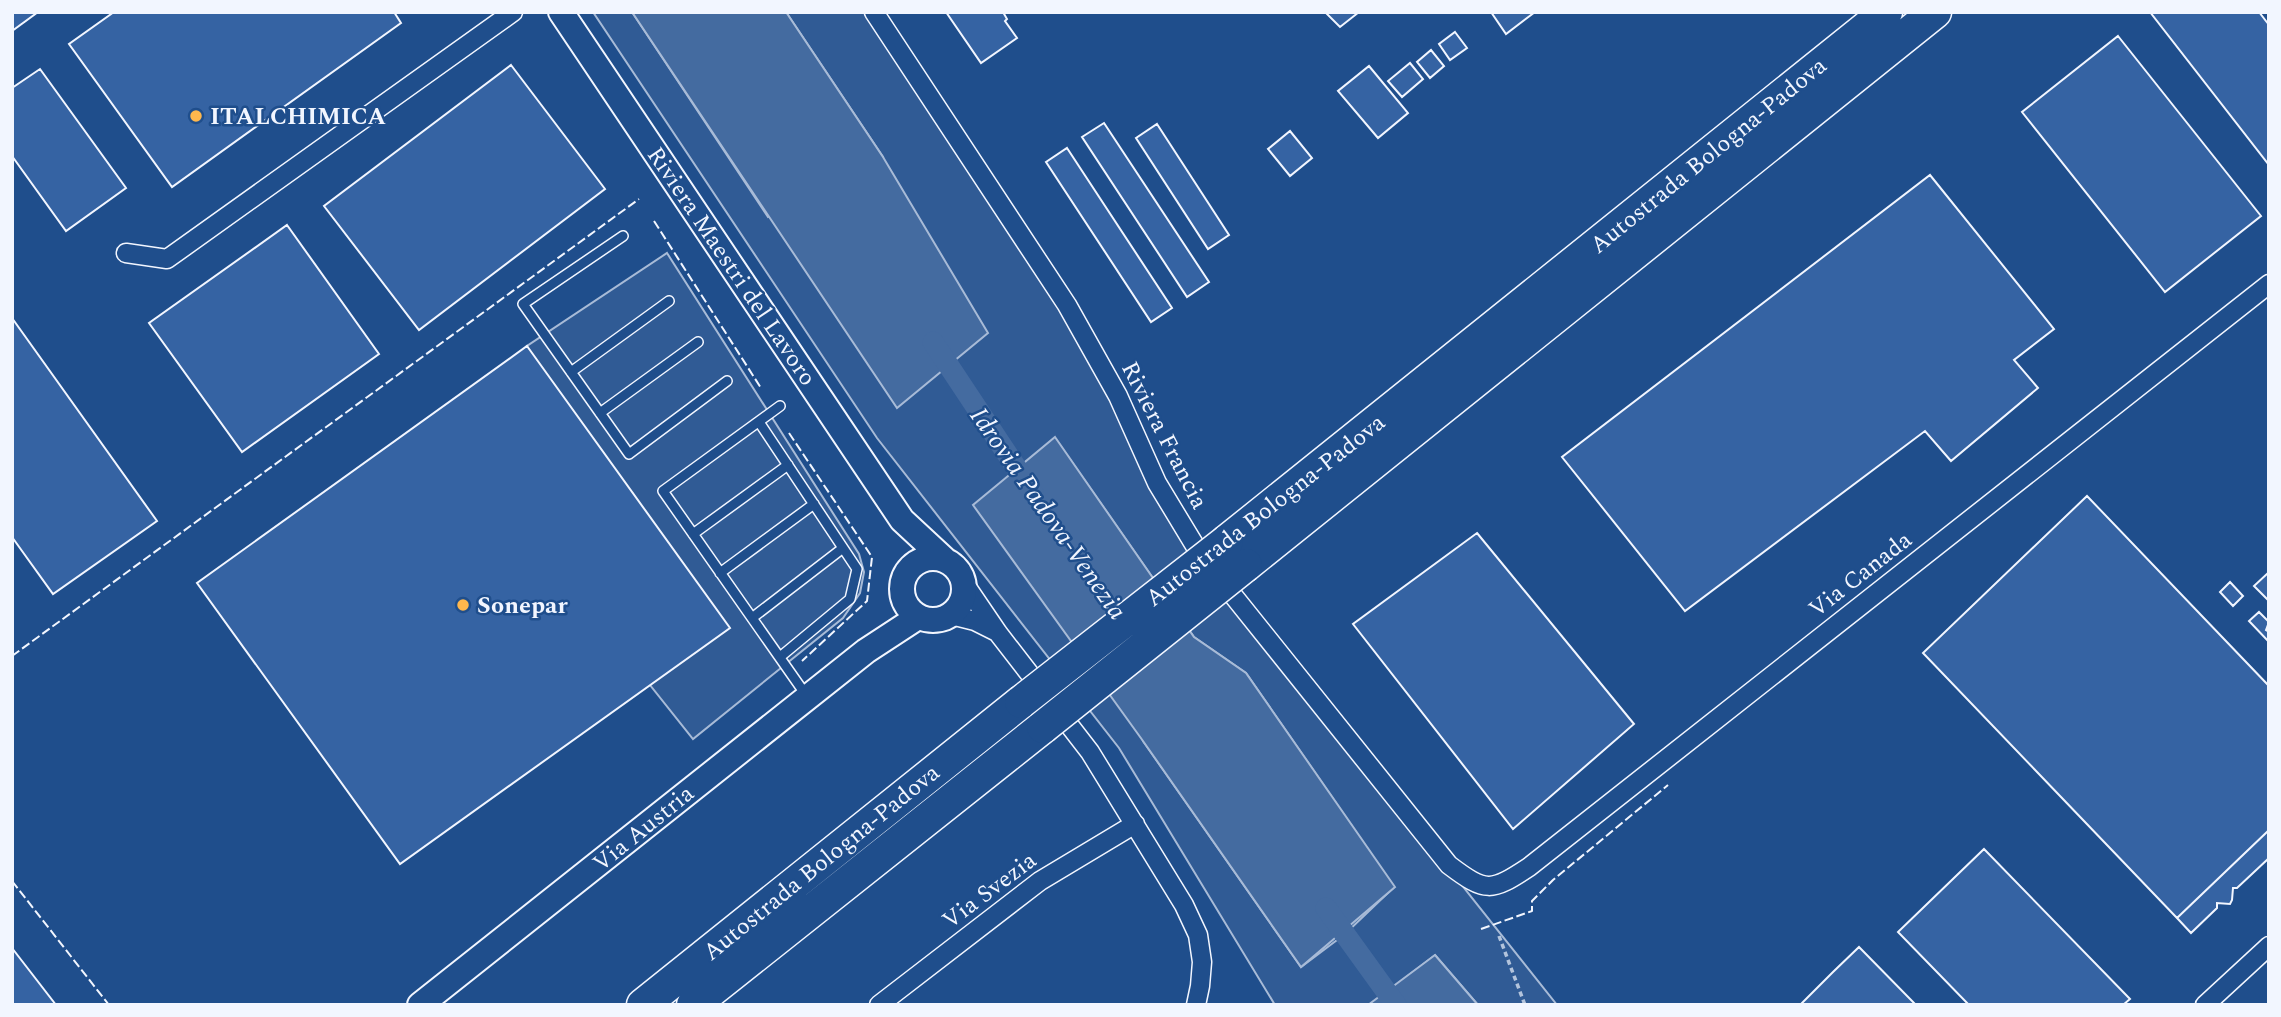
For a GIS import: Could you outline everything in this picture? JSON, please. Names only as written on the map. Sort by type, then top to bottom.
[{"type":"highway","name":"Autostrada Bologna-Padova","points":[[693,1005],[1043,727],[1236,553],[1886,12]]},
{"type":"highway","name":"Autostrada Bologna-Padova","points":[[643,1005],[1021,702],[1236,553],[1935,12]]},
{"type":"street","points":[[126,253],[167,259],[513,12]]},
{"type":"street","name":"Riviera Maestri del Lavoro","points":[[561,12],[902,520],[960,573],[998,633],[1090,752],[1184,905],[1198,935],[1202,962],[1196,1005]]},
{"type":"street","name":"Riviera Francia","points":[[874,12],[1067,305],[1118,396],[1157,483],[1200,554],[1449,865],[1475,885]]},
{"type":"street","name":"Via Canada","points":[[1475,885],[1501,885],[1530,867],[2269,284]]},
{"type":"street","name":"Riviera Maestri del Lavoro","points":[[902,520],[908,545],[909,567],[901,586],[902,596]]},
{"type":"street","points":[[909,567],[925,558],[944,559]]},
{"type":"street","points":[[951,615],[962,601],[964,583]]},
{"type":"street","points":[[902,596],[908,608],[918,617]]},
{"type":"street","name":"Via Austria","points":[[866,650],[887,624],[902,596]]},
{"type":"street","name":"Riviera Maestri del Lavoro","points":[[918,617],[941,620],[951,615],[975,621],[998,633]]},
{"type":"street","name":"Via Austria","points":[[421,1005],[866,650],[918,617]]},
{"type":"street","name":"Via Svezia","points":[[879,1005],[1040,881],[1135,824]]},
{"type":"street","points":[[2206,1005],[2269,946]]},
{"type":"lane","points":[[623,236],[523,304],[600,414],[629,454],[727,381]]},
{"type":"lane","points":[[571,372],[668,301]]},
{"type":"lane","points":[[600,414],[698,342]]},
{"type":"lane","points":[[780,406],[663,491],[807,697]]},
{"type":"lane","points":[[759,422],[857,569],[850,599],[780,657]]},
{"type":"lane","points":[[693,534],[788,465]]},
{"type":"lane","points":[[720,573],[814,504]]},
{"type":"lane","points":[[752,618],[843,548]]},
{"type":"path","points":[[1499,936],[1525,1005]]},
{"type":"shaded area","points":[[593,12],[632,12],[768,217],[883,157],[786,12],[873,12],[1067,305],[1157,483],[1256,626],[1557,1005],[1478,1005],[1435,955],[1370,1005],[1275,1005],[1119,748],[877,438]],"holes":[[[1055,438],[1194,637],[1246,673],[1394,887],[1345,934],[1301,967],[1143,741]]]},
{"type":"shaded area","points":[[667,253],[859,554],[864,572],[860,593],[843,618],[693,739],[650,685],[527,346]]},
{"type":"water","points":[[632,12],[786,12],[883,157],[988,333],[897,408]]},
{"type":"water","points":[[1055,437],[1194,637],[1246,673],[1395,887],[1301,967],[973,505]]},
{"type":"water","points":[[1435,955],[1478,1005],[1368,1005]]},
{"type":"building","points":[[12,12],[38,12],[12,31]]},
{"type":"building","name":"ITALCHIMICA","points":[[114,12],[394,12],[401,23],[172,187],[69,44]]},
{"type":"building","points":[[946,12],[1003,12],[1007,19],[1005,21],[1017,38],[981,63]]},
{"type":"building","points":[[1325,12],[1359,12],[1340,27]]},
{"type":"building","points":[[1491,12],[1535,12],[1506,34]]},
{"type":"building","points":[[2150,12],[2259,12],[2269,25],[2269,165]]},
{"type":"building","points":[[1455,32],[1467,48],[1450,60],[1439,44]]},
{"type":"building","points":[[2118,36],[2261,216],[2165,292],[2022,112]]},
{"type":"building","points":[[1431,50],[1444,66],[1430,78],[1417,62]]},
{"type":"building","points":[[1410,63],[1423,79],[1402,97],[1388,81]]},
{"type":"building","points":[[511,65],[605,189],[419,330],[324,206]]},
{"type":"building","points":[[1369,66],[1408,113],[1378,138],[1338,91]]},
{"type":"building","points":[[40,69],[126,188],[66,231],[12,156],[12,88]]},
{"type":"building","points":[[1104,123],[1209,282],[1187,297],[1082,137]]},
{"type":"building","points":[[1157,124],[1229,235],[1208,249],[1136,138]]},
{"type":"building","points":[[1290,131],[1312,158],[1290,176],[1268,149]]},
{"type":"building","points":[[1067,148],[1172,308],[1151,322],[1046,162]]},
{"type":"building","points":[[1930,175],[2054,329],[2014,360],[2038,388],[1951,461],[1925,431],[1685,611],[1562,457]]},
{"type":"building","points":[[287,225],[379,354],[242,452],[149,323]]},
{"type":"building","points":[[12,318],[157,521],[53,594],[12,537]]},
{"type":"building","name":"Sonepar","points":[[527,346],[730,628],[400,864],[197,583]]},
{"type":"building","points":[[2087,496],[2269,686],[2269,830],[2177,918],[1923,653]]},
{"type":"building","points":[[1477,533],[1634,724],[1513,829],[1353,624]]},
{"type":"building","points":[[2269,572],[2269,601],[2254,586]]},
{"type":"building","points":[[2230,582],[2243,596],[2233,606],[2220,592]]},
{"type":"building","points":[[2259,612],[2269,622],[2266,630],[2269,632],[2269,642],[2249,621]]},
{"type":"building","points":[[2269,830],[2269,858],[2237,888],[2233,888],[2230,904],[2217,903],[2217,908],[2191,933],[2177,918]]},
{"type":"building","points":[[1984,849],[2130,999],[2123,1005],[1969,1005],[1898,932]]},
{"type":"building","points":[[1859,947],[1916,1005],[1800,1005],[1833,972]]},
{"type":"building","points":[[12,948],[56,1005],[12,1005]]},
{"type":"waterway","name":"Idrovia Padova-Venezia","points":[[933,342],[1033,493]]},
{"type":"waterway","name":"Idrovia Padova-Venezia","points":[[1326,908],[1396,1005]]},
{"type":"fence","points":[[12,656],[639,199]]},
{"type":"fence","points":[[654,221],[761,388]]},
{"type":"fence","points":[[789,433],[872,557],[867,601],[802,661]]},
{"type":"fence","points":[[1481,929],[1532,911],[1532,901],[1553,880],[1668,785]]},
{"type":"fence","points":[[12,881],[109,1005]]},
{"type":"place","name":"ITALCHIMICA","points":[[196,116]]},
{"type":"place","name":"Sonepar","points":[[463,605]]}]
